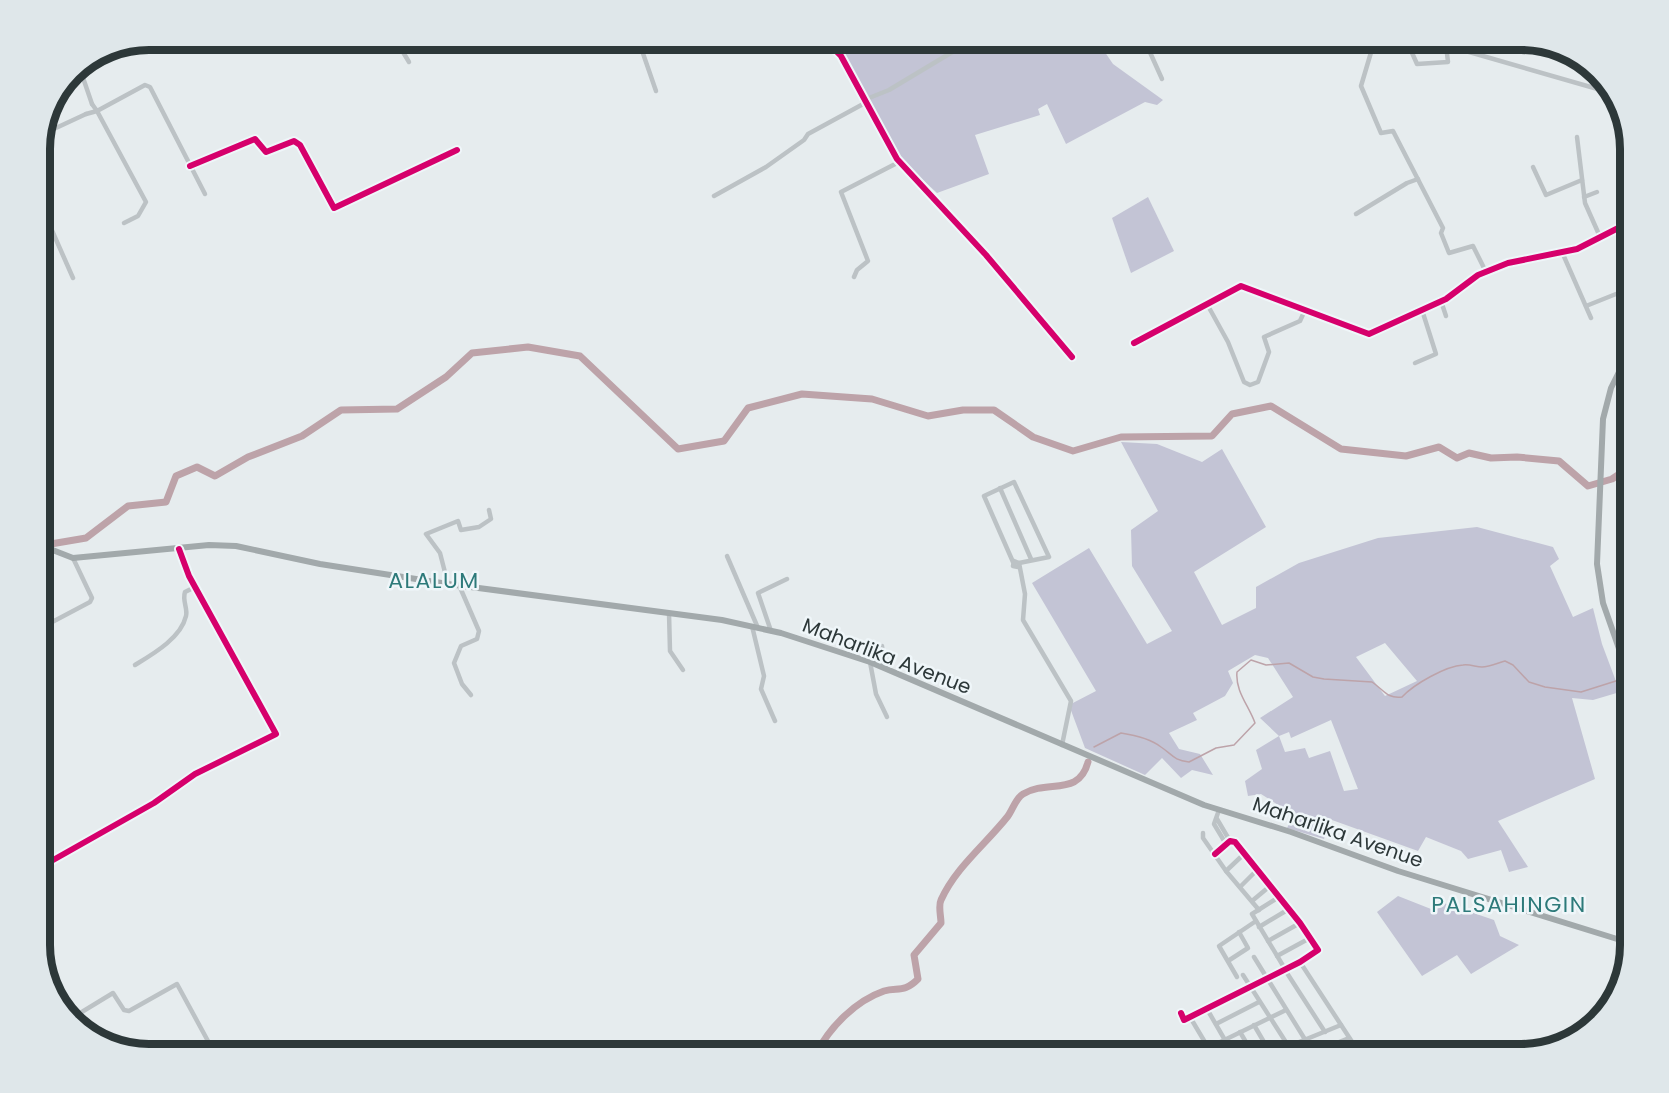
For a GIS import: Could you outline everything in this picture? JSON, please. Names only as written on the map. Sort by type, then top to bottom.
[{"type":"main road","points":[[1620,372],[1606,404],[1597,564],[1599,585],[1620,653]]},
{"type":"main road","name":"Maharlika Avenue","points":[[50,549],[73,558],[209,545],[236,546],[320,564],[448,584],[669,613],[755,627],[870,662],[1219,810],[1291,832],[1398,871],[1620,940]]},
{"type":"street","points":[[402,50],[409,62]]},
{"type":"street","points":[[642,50],[656,91]]},
{"type":"street","points":[[834,50],[841,57],[899,162],[986,255],[1072,357]]},
{"type":"street","points":[[714,196],[766,167],[804,140],[808,134],[864,101],[889,90],[956,50]]},
{"type":"street","points":[[1149,50],[1162,79]]},
{"type":"street","points":[[1372,50],[1361,86],[1381,133],[1393,131],[1443,228],[1441,233],[1449,253],[1473,246],[1486,272]]},
{"type":"street","points":[[1411,50],[1417,63],[1448,62],[1447,50]]},
{"type":"street","points":[[1463,50],[1600,89]]},
{"type":"street","points":[[82,75],[92,104],[146,202],[138,216],[124,223]]},
{"type":"street","points":[[52,130],[97,111],[146,85],[150,87],[205,194]]},
{"type":"street","points":[[86,114],[92,104]]},
{"type":"street","points":[[1577,136],[1584,197],[1600,239]]},
{"type":"street","points":[[190,165],[255,139],[266,152],[294,141],[300,145],[334,208],[457,150]]},
{"type":"street","points":[[855,277],[857,270],[868,261],[842,192],[899,162]]},
{"type":"street","points":[[1533,167],[1546,195],[1582,180]]},
{"type":"street","points":[[1356,214],[1407,183],[1418,179]]},
{"type":"street","points":[[1584,197],[1597,192]]},
{"type":"street","points":[[50,226],[73,278]]},
{"type":"street","points":[[1134,343],[1241,286],[1369,334],[1441,301],[1486,272],[1508,263],[1562,252],[1600,239],[1620,228]]},
{"type":"street","points":[[1562,252],[1591,318]]},
{"type":"street","points":[[1586,306],[1616,294]]},
{"type":"street","points":[[1441,301],[1446,316]]},
{"type":"street","points":[[1207,304],[1228,342],[1244,382],[1250,385],[1258,382],[1269,352],[1264,338],[1300,321],[1305,310]]},
{"type":"street","points":[[1416,363],[1436,354],[1422,310]]},
{"type":"street","points":[[1016,564],[1049,557],[1015,482],[984,496],[1023,583],[1023,620],[1071,701],[1062,745]]},
{"type":"street","points":[[1000,488],[1031,559]]},
{"type":"street","points":[[448,584],[440,553],[426,534],[458,521],[461,530],[479,527],[491,519],[489,510]]},
{"type":"street","points":[[50,862],[154,803],[195,774],[276,734],[195,587],[178,549]]},
{"type":"street","points":[[727,556],[755,627],[764,676],[761,689],[775,721]]},
{"type":"street","points":[[50,623],[90,602],[92,598],[73,558]]},
{"type":"street","points":[[771,631],[758,593],[787,579]]},
{"type":"street","points":[[459,585],[479,631],[477,639],[461,646],[454,663],[462,684],[471,695]]},
{"type":"street","points":[[135,665],[160,649],[183,627],[187,613],[183,597],[185,592],[195,587]]},
{"type":"street","points":[[669,613],[670,651],[683,669]]},
{"type":"street","points":[[882,646],[884,668]]},
{"type":"street","points":[[870,662],[876,694],[887,717]]},
{"type":"street","points":[[1219,810],[1217,819],[1228,842]]},
{"type":"street","points":[[1203,833],[1203,838],[1226,871],[1259,910]]},
{"type":"street","points":[[1215,854],[1228,842]]},
{"type":"street","points":[[1181,1013],[1184,1020],[1191,1017],[1285,970],[1318,950],[1300,923],[1235,843],[1228,842]]},
{"type":"street","points":[[1226,871],[1244,854]]},
{"type":"street","points":[[1240,887],[1257,870]]},
{"type":"street","points":[[1252,901],[1270,886]]},
{"type":"street","points":[[1279,897],[1252,914],[1324,1032]]},
{"type":"street","points":[[1259,927],[1289,909]]},
{"type":"street","points":[[1256,921],[1219,946],[1287,1044]]},
{"type":"street","points":[[1268,941],[1300,923]]},
{"type":"street","points":[[1228,961],[1248,948],[1239,932]]},
{"type":"street","points":[[1277,956],[1310,938]]},
{"type":"street","points":[[1254,957],[1307,1044]]},
{"type":"street","points":[[1300,962],[1353,1044]]},
{"type":"street","points":[[79,1014],[113,993],[124,1010],[129,1011],[177,984],[210,1044]]},
{"type":"street","points":[[1216,1024],[1259,1002]]},
{"type":"street","points":[[1207,1009],[1227,1044]]},
{"type":"street","points":[[1217,1044],[1286,1010]]},
{"type":"street","points":[[1191,1017],[1207,1044]]},
{"type":"street","points":[[1254,1025],[1265,1044]]},
{"type":"street","points":[[1296,1044],[1341,1025]]},
{"type":"street","points":[[1240,1032],[1247,1044]]},
{"type":"street","points":[[1335,1044],[1349,1038]]},
{"type":"shaded area","points":[[838,50],[1103,50],[1113,64],[1163,100],[1157,105],[1145,102],[1066,144],[1047,104],[1038,109],[1040,115],[975,135],[989,174],[937,193],[899,158]]},
{"type":"shaded area","points":[[1148,197],[1174,251],[1131,273],[1112,218]]},
{"type":"shaded area","points":[[1121,442],[1157,444],[1202,462],[1222,449],[1266,527],[1194,572],[1222,625],[1256,608],[1256,587],[1299,563],[1378,538],[1477,527],[1553,547],[1559,559],[1550,566],[1573,617],[1593,608],[1602,644],[1620,692],[1593,700],[1572,698],[1595,779],[1498,821],[1528,867],[1509,872],[1501,850],[1468,859],[1461,851],[1426,837],[1418,851],[1332,820],[1324,839],[1287,828],[1294,815],[1261,794],[1248,796],[1245,781],[1262,769],[1256,750],[1279,736],[1260,718],[1293,697],[1268,658],[1255,655],[1228,671],[1233,683],[1225,696],[1193,713],[1197,720],[1169,733],[1179,749],[1200,754],[1213,775],[1192,770],[1181,778],[1162,758],[1145,775],[1085,748],[1069,705],[1096,691],[1032,583],[1089,548],[1147,644],[1172,631],[1132,566],[1131,530],[1158,511]],"holes":[[[1385,643],[1417,681],[1385,696],[1356,657]],[[1331,720],[1358,789],[1344,791],[1330,751],[1309,758],[1305,748],[1285,752],[1279,736],[1289,732],[1291,738]]]},
{"type":"shaded area","points":[[1398,896],[1431,909],[1438,901],[1494,920],[1500,936],[1519,945],[1471,974],[1457,955],[1422,976],[1377,912]]},
{"type":"waterway","points":[[50,544],[86,538],[128,506],[166,502],[176,476],[197,467],[215,476],[248,457],[302,436],[341,410],[397,409],[446,377],[472,353],[528,347],[580,356],[678,449],[724,441],[748,408],[802,394],[872,399],[928,416],[963,410],[994,410],[1033,437],[1073,451],[1121,437],[1212,436],[1232,414],[1271,406],[1341,449],[1406,456],[1439,447],[1457,458],[1469,453],[1491,458],[1517,457],[1559,461],[1588,486],[1612,479],[1620,474]]},
{"type":"waterway","points":[[1094,747],[1121,733],[1137,736],[1157,744],[1176,758],[1189,762],[1216,748],[1234,745],[1255,723],[1240,692],[1237,679],[1237,672],[1251,660],[1266,665],[1289,663],[1313,677],[1372,682],[1389,695],[1397,697],[1402,697],[1422,681],[1439,672],[1456,666],[1485,667],[1505,661],[1513,665],[1529,682],[1545,687],[1581,692],[1619,680]]},
{"type":"waterway","points":[[821,1044],[844,1016],[863,1001],[884,991],[905,988],[918,979],[914,955],[941,923],[940,902],[963,866],[1008,816],[1016,801],[1023,794],[1042,788],[1070,784],[1084,773],[1088,762]]},
{"type":"cycle path","points":[[835,50],[841,56],[897,159],[986,255],[1072,357]]},
{"type":"cycle path","points":[[190,166],[255,139],[266,152],[294,141],[300,145],[334,208],[457,150]]},
{"type":"cycle path","points":[[1134,343],[1241,286],[1369,334],[1446,299],[1478,275],[1508,263],[1577,249],[1620,227]]},
{"type":"cycle path","points":[[50,862],[154,803],[195,774],[276,734],[189,576],[179,549]]},
{"type":"cycle path","points":[[1181,1013],[1184,1020],[1300,962],[1318,950],[1300,923],[1235,842],[1230,841],[1215,854]]},
{"type":"district","name":"ALALUM","points":[[434,580]]},
{"type":"district","name":"PALSAHINGIN","points":[[1509,904]]}]
